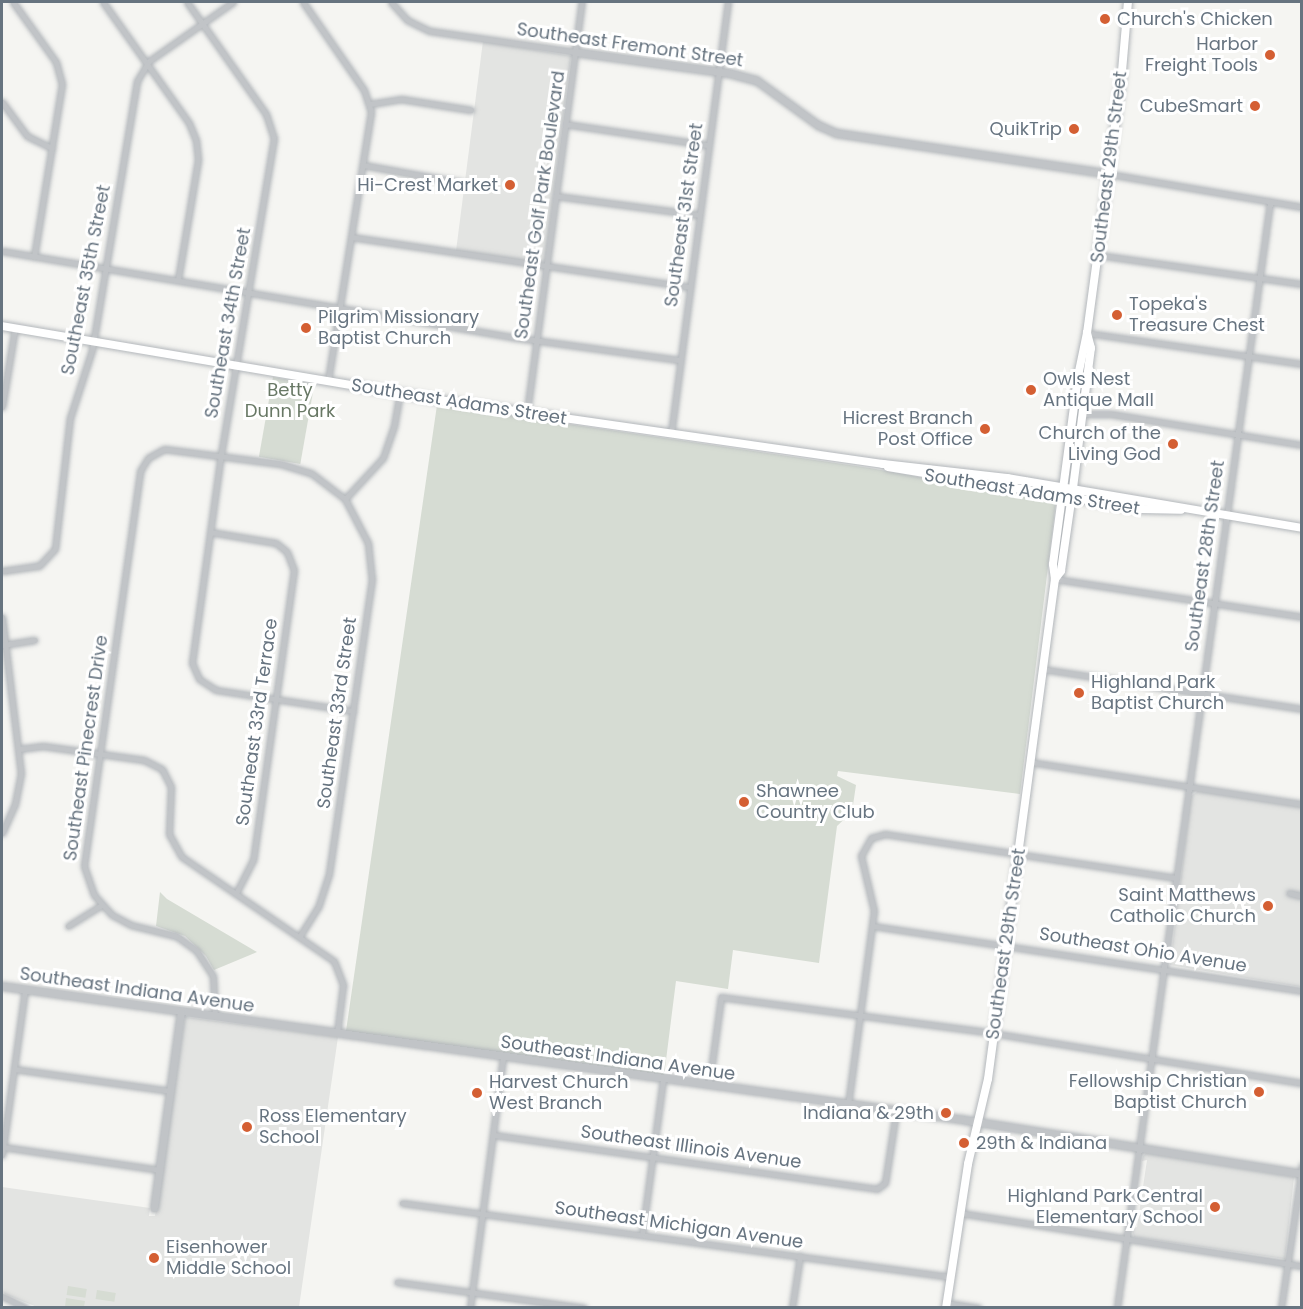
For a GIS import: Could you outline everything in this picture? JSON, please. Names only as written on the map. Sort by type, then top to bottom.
[{"type":"main road","name":"Southeast 29th Street","points":[[946,1305],[960,1213],[993,1034],[1006,944],[1055,579],[1053,564],[1063,487],[1109,174],[1128,2]]},
{"type":"main road","name":"Southeast Adams Street","points":[[2,326],[400,393],[883,464],[1073,488],[1183,510],[1302,528]]},
{"type":"main road","name":"Southeast 29th Street","points":[[1055,579],[1061,570],[1083,414],[1091,348],[1087,333]]},
{"type":"main road","name":"Southeast Adams Street","points":[[883,464],[930,477],[1150,510],[1183,510]]},
{"type":"street","points":[[13,2],[59,70],[62,91],[34,257]]},
{"type":"street","points":[[103,2],[189,123],[198,147],[178,280]]},
{"type":"street","name":"Southeast 34th Street","points":[[187,2],[266,114],[274,138],[221,454],[192,656],[196,674],[216,690],[276,699]]},
{"type":"street","points":[[147,63],[233,2]]},
{"type":"street","points":[[303,2],[370,104],[363,165],[328,381]]},
{"type":"street","name":"Southeast Fremont Street","points":[[391,2],[407,20],[430,31],[719,72],[766,85],[818,125],[836,133],[1109,174]]},
{"type":"street","name":"Southeast Golf Park Boulevard","points":[[527,412],[582,2]]},
{"type":"street","name":"Southeast 31st Street","points":[[671,434],[729,2]]},
{"type":"street","name":"Southeast 35th Street","points":[[2,571],[39,566],[54,552],[70,418],[88,370],[135,88],[147,63]]},
{"type":"street","points":[[370,104],[401,99],[471,110]]},
{"type":"street","points":[[2,102],[27,136],[52,148]]},
{"type":"street","points":[[565,124],[708,145]]},
{"type":"street","points":[[363,165],[462,183]]},
{"type":"street","points":[[1109,174],[1302,207]]},
{"type":"street","points":[[556,196],[700,215]]},
{"type":"street","name":"Southeast 28th Street","points":[[1117,1308],[1270,202]]},
{"type":"street","points":[[351,237],[546,268],[690,286]]},
{"type":"street","points":[[2,251],[537,340],[680,360]]},
{"type":"street","points":[[1098,255],[1302,285]]},
{"type":"street","points":[[2,407],[15,328]]},
{"type":"street","points":[[1087,333],[1302,364]]},
{"type":"street","points":[[221,454],[304,470],[345,499],[383,458],[394,426],[400,393]]},
{"type":"street","points":[[1073,413],[1111,414],[1302,445]]},
{"type":"street","name":"Southeast Pinecrest Drive","points":[[215,1016],[213,976],[197,951],[176,936],[126,923],[101,904],[88,884],[84,860],[140,471],[152,454],[175,448],[221,454]]},
{"type":"street","name":"Southeast 33rd Street","points":[[300,936],[318,907],[329,874],[372,567],[364,531],[345,499]]},
{"type":"street","name":"Southeast 33rd Terrace","points":[[210,532],[270,541],[287,552],[294,573],[252,860],[236,893]]},
{"type":"street","points":[[1055,579],[1302,617]]},
{"type":"street","points":[[2,617],[3,645],[19,749],[18,791],[2,829]]},
{"type":"street","points":[[3,645],[35,640]]},
{"type":"street","points":[[1042,669],[1302,709]]},
{"type":"street","points":[[276,699],[353,711]]},
{"type":"street","points":[[19,749],[43,746],[144,760],[162,769],[171,787],[168,826],[173,844],[186,860],[328,955],[340,973],[343,990],[337,1034]]},
{"type":"street","points":[[1030,762],[1302,804]]},
{"type":"street","points":[[848,1105],[873,926],[874,900],[861,859],[868,840],[885,834],[1176,878]]},
{"type":"street","points":[[1289,893],[1302,896]]},
{"type":"street","points":[[68,926],[101,904]]},
{"type":"street","name":"Southeast Ohio Avenue","points":[[873,926],[1006,944],[1302,990]]},
{"type":"street","name":"Southeast Indiana Avenue","points":[[2,986],[978,1123],[1140,1149],[1301,1171]]},
{"type":"street","points":[[2,1155],[25,989]]},
{"type":"street","points":[[709,1085],[720,997],[993,1034],[1302,1083]]},
{"type":"street","points":[[154,1208],[182,1011]]},
{"type":"street","points":[[470,1308],[503,1058]]},
{"type":"street","points":[[14,1069],[170,1091]]},
{"type":"street","points":[[642,1235],[663,1080]]},
{"type":"street","name":"Southeast Illinois Avenue","points":[[494,1135],[883,1187],[896,1112]]},
{"type":"street","points":[[3,1147],[160,1170]]},
{"type":"street","points":[[1281,1308],[1301,1171]]},
{"type":"street","name":"Southeast Michigan Avenue","points":[[402,1203],[951,1277]]},
{"type":"street","points":[[960,1213],[1302,1266]]},
{"type":"street","points":[[792,1308],[800,1256]]},
{"type":"street","points":[[397,1282],[584,1308]]},
{"type":"street","points":[[2,1296],[26,1308]]},
{"type":"street","points":[[946,1305],[980,1308]]},
{"type":"shaded area","points":[[483,41],[571,56],[545,261],[540,264],[456,251]]},
{"type":"shaded area","points":[[1198,791],[1301,807],[1301,987],[1170,965],[1191,796]]},
{"type":"shaded area","points":[[185,1017],[338,1037],[299,1307],[37,1307],[5,1294],[2,1291],[2,1187],[150,1208],[149,1216],[155,1216]]},
{"type":"shaded area","name":"Highland Park Central Elementary School","points":[[1146,1153],[1294,1177],[1285,1259],[1134,1237],[1132,1229],[1137,1227],[1147,1160],[1142,1161]]},
{"type":"green space","name":"Betty Dunn Park","points":[[273,377],[314,384],[300,464],[259,457]]},
{"type":"green space","name":"Shawnee Country Club","points":[[437,405],[870,468],[1056,502],[1020,794],[838,771],[837,776],[856,785],[852,812],[837,826],[819,963],[733,950],[728,989],[676,981],[664,1076],[346,1031]]},
{"type":"green space","points":[[160,892],[167,899],[257,952],[214,970],[206,956],[185,936],[156,926]]},
{"type":"green space","points":[[68,1286],[87,1289],[85,1298],[67,1295]]},
{"type":"green space","points":[[97,1290],[116,1293],[114,1302],[96,1299]]},
{"type":"green space","points":[[66,1298],[85,1301],[84,1307],[65,1307]]},
{"type":"place","name":"Church's Chicken","points":[[1105,19]]},
{"type":"place","name":"Harbor Freight Tools","points":[[1270,55]]},
{"type":"place","name":"CubeSmart","points":[[1255,106]]},
{"type":"place","name":"QuikTrip","points":[[1074,129]]},
{"type":"place","name":"Hi-Crest Market","points":[[510,185]]},
{"type":"place","name":"Topeka's Treasure Chest","points":[[1117,315]]},
{"type":"place","name":"Pilgrim Missionary Baptist Church","points":[[306,328]]},
{"type":"place","name":"Owls Nest Antique Mall","points":[[1031,390]]},
{"type":"place","name":"Hicrest Branch Post Office","points":[[985,429]]},
{"type":"place","name":"Church of the Living God","points":[[1173,444]]},
{"type":"place","name":"Highland Park Baptist Church","points":[[1079,693]]},
{"type":"place","name":"Shawnee Country Club","points":[[744,802]]},
{"type":"place","name":"Saint Matthews Catholic Church","points":[[1268,906]]},
{"type":"place","name":"Fellowship Christian Baptist Church","points":[[1259,1092]]},
{"type":"place","name":"Harvest Church West Branch","points":[[477,1093]]},
{"type":"place","name":"Indiana & 29th","points":[[946,1113]]},
{"type":"place","name":"Ross Elementary School","points":[[247,1127]]},
{"type":"place","name":"29th & Indiana","points":[[964,1143]]},
{"type":"place","name":"Highland Park Central Elementary School","points":[[1215,1207]]},
{"type":"place","name":"Eisenhower Middle School","points":[[154,1258]]}]
